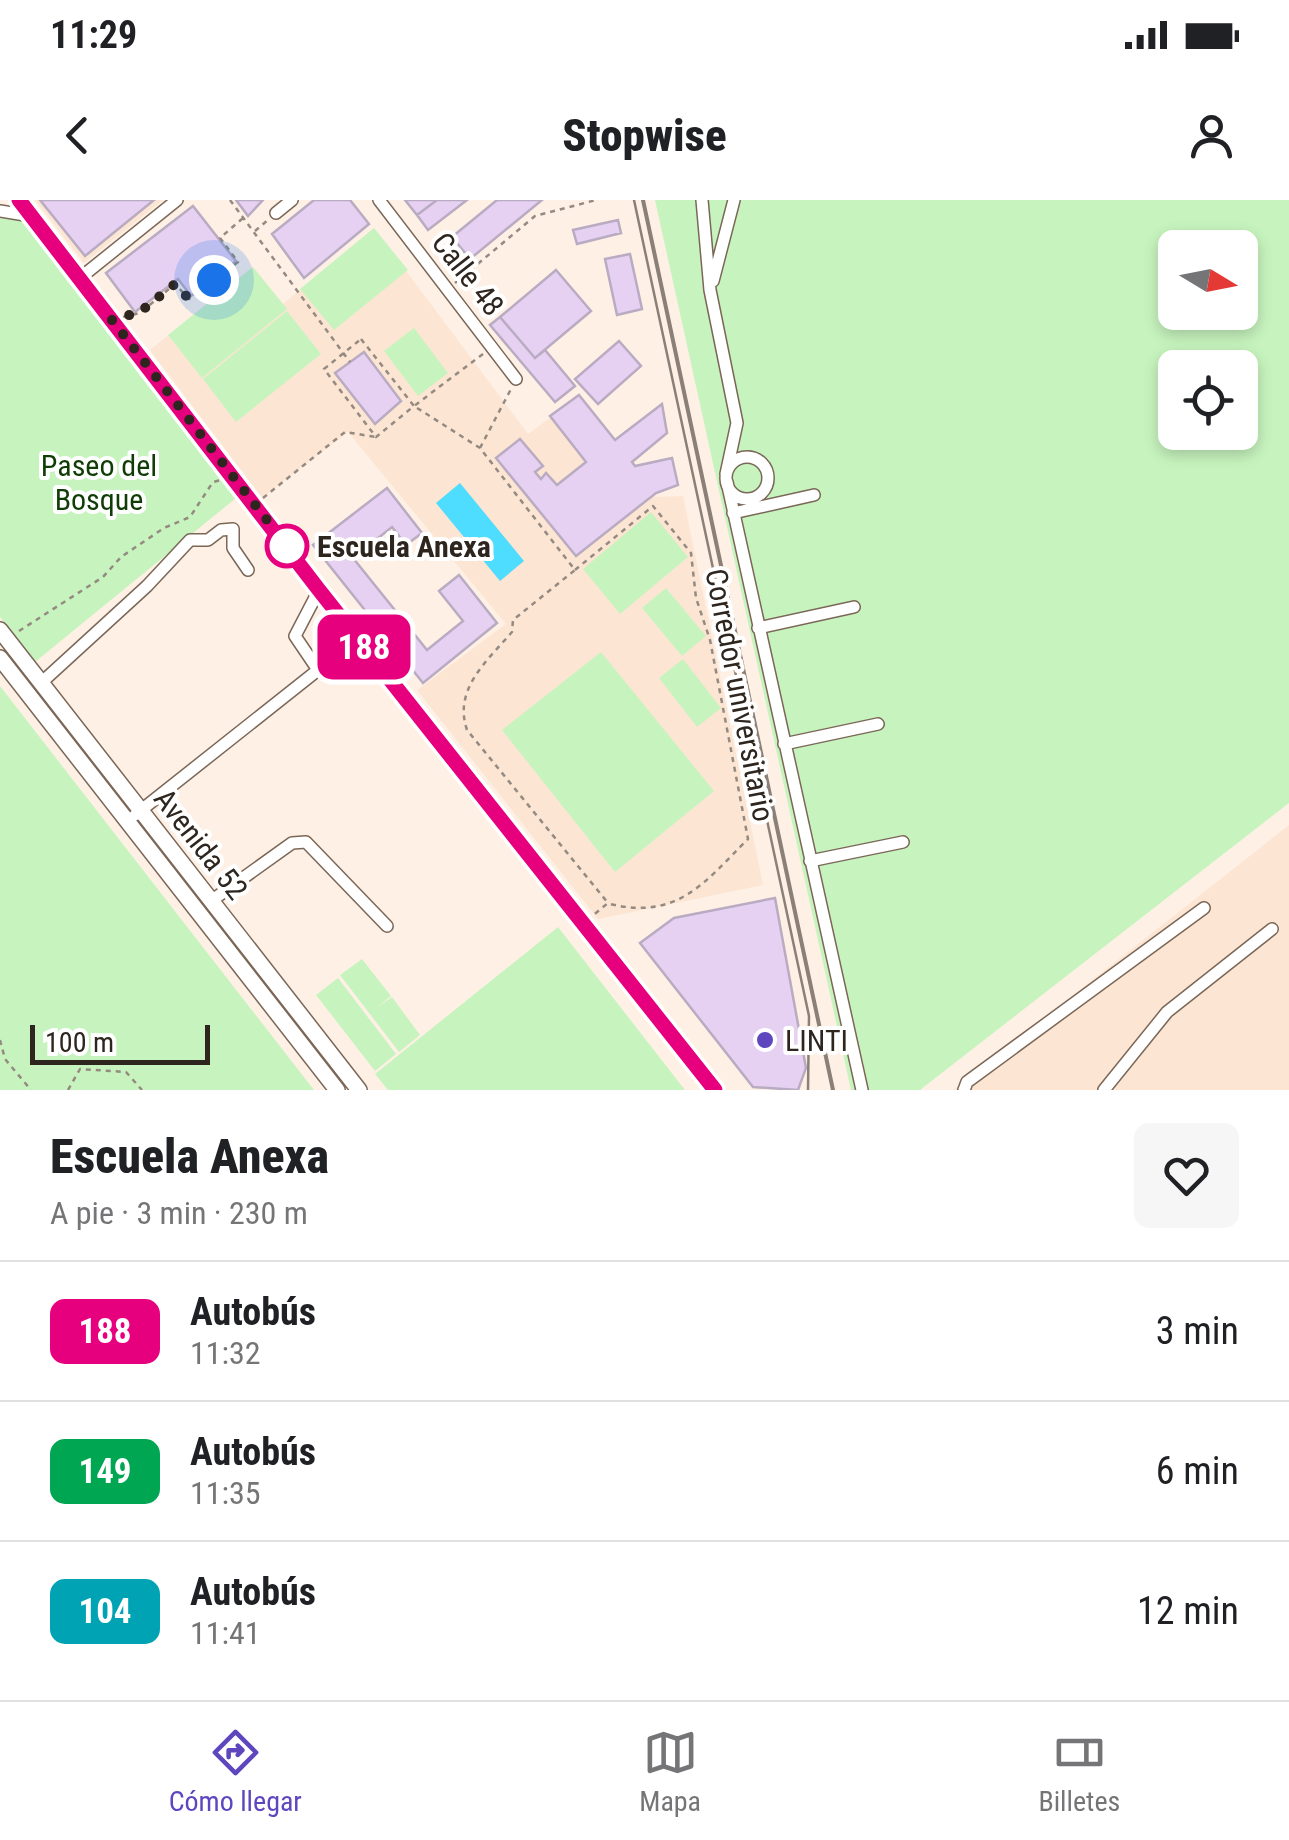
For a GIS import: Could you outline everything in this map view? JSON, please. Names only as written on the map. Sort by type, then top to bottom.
[{"type":"main road","name":"Avenida 52","points":[[3,635],[337,1090]]},
{"type":"main road","name":"Avenida 52","points":[[0,658],[211,901],[360,1090]]},
{"type":"street","points":[[19,200],[319,590],[715,1090]]},
{"type":"street","points":[[80,278],[176,200]]},
{"type":"street","points":[[276,213],[292,200]]},
{"type":"street","name":"Calle 48","points":[[379,200],[516,379]]},
{"type":"street","points":[[702,200],[710,290],[737,423],[726,478],[862,1090]]},
{"type":"street","points":[[710,290],[734,200]]},
{"type":"street","points":[[0,211],[32,216]]},
{"type":"street","points":[[726,478],[738,497],[751,498],[763,492],[768,474],[754,458],[732,446]]},
{"type":"street","points":[[726,478],[734,462],[754,458]]},
{"type":"street","points":[[734,513],[814,495]]},
{"type":"street","points":[[40,683],[190,540],[208,540],[221,530],[234,529],[233,548],[248,570]]},
{"type":"street","points":[[135,816],[318,670],[295,636],[319,590]]},
{"type":"street","points":[[758,628],[854,608]]},
{"type":"street","points":[[784,744],[878,724]]},
{"type":"street","points":[[211,901],[292,843],[306,842],[314,845],[388,926]]},
{"type":"street","points":[[810,861],[903,842]]},
{"type":"street","points":[[964,1090],[968,1082],[1204,908]]},
{"type":"street","points":[[1104,1090],[1167,1012],[1272,929]]},
{"type":"path","points":[[230,200],[350,362]]},
{"type":"path","points":[[449,288],[535,216],[596,200]]},
{"type":"path","points":[[254,232],[276,213]]},
{"type":"path","points":[[112,320],[140,312],[175,284],[189,299],[238,262],[220,238],[243,218]]},
{"type":"path","points":[[376,437],[324,370],[362,339],[414,406],[480,448],[575,570]]},
{"type":"path","points":[[254,506],[345,432],[376,437],[492,347]]},
{"type":"path","points":[[480,448],[516,379]]},
{"type":"path","points":[[3,635],[103,577],[122,557],[164,528],[190,517],[213,482],[232,476]]},
{"type":"path","name":"Corredor universitario","points":[[653,506],[691,553],[696,598],[710,640],[748,839],[691,897],[638,911],[608,903],[466,730],[461,713],[469,686],[512,632],[513,620],[653,506]]},
{"type":"path","points":[[584,922],[608,903]]},
{"type":"path","points":[[0,1040],[5,1059],[31,1090]]},
{"type":"path","points":[[68,1090],[80,1070],[126,1072],[142,1090]]},
{"type":"shaded area","points":[[35,200],[163,200],[84,263]]},
{"type":"shaded area","points":[[374,228],[528,434],[550,418],[590,465],[618,446],[655,497],[683,496],[763,885],[598,919],[417,690],[506,624],[348,432],[262,498],[150,350],[253,267],[283,304]]},
{"type":"shaded area","points":[[1289,825],[1289,1090],[953,1090]]},
{"type":"green space","points":[[655,200],[1289,200],[1289,803],[920,1090],[851,1090]]},
{"type":"green space","name":"Paseo del Bosque","points":[[0,216],[29,221],[236,498],[35,662],[0,617]]},
{"type":"green space","points":[[374,228],[408,270],[334,330],[300,289]]},
{"type":"green space","points":[[253,267],[287,309],[202,378],[168,335]]},
{"type":"green space","points":[[287,311],[321,354],[236,422],[203,379]]},
{"type":"green space","points":[[414,328],[448,373],[418,396],[384,351]]},
{"type":"green space","points":[[651,512],[688,557],[620,614],[583,569]]},
{"type":"green space","points":[[666,588],[706,636],[682,656],[642,608]]},
{"type":"green space","points":[[601,652],[714,791],[615,872],[502,730]]},
{"type":"green space","points":[[683,659],[721,708],[697,727],[659,678]]},
{"type":"green space","points":[[0,686],[314,1090],[0,1090]]},
{"type":"green space","points":[[558,927],[685,1090],[388,1090],[375,1074]]},
{"type":"green space","points":[[362,959],[391,996],[378,1007],[392,997],[420,1035],[399,1052],[340,975]]},
{"type":"green space","points":[[338,978],[396,1054],[375,1071],[316,995]]},
{"type":"water","points":[[460,483],[524,561],[500,581],[436,503]]},
{"type":"building","points":[[40,200],[154,200],[85,256]]},
{"type":"building","points":[[236,200],[263,200],[248,216]]},
{"type":"building","points":[[314,200],[350,200],[369,224],[304,278],[272,234]]},
{"type":"building","points":[[405,200],[437,200],[417,215]]},
{"type":"building","points":[[437,200],[467,200],[428,230],[417,215]]},
{"type":"building","points":[[497,200],[542,200],[470,259],[452,237]]},
{"type":"building","points":[[193,206],[236,261],[191,296],[178,279],[135,312],[106,273]]},
{"type":"building","points":[[618,220],[621,233],[577,244],[573,230]]},
{"type":"building","points":[[630,254],[642,309],[617,315],[605,259]]},
{"type":"building","points":[[556,270],[591,311],[535,358],[500,317]]},
{"type":"building","points":[[500,317],[535,358],[545,350],[575,386],[555,402],[490,325]]},
{"type":"building","points":[[619,341],[641,366],[598,404],[575,379]]},
{"type":"building","points":[[364,352],[401,401],[375,424],[335,373]]},
{"type":"building","points":[[579,395],[615,440],[662,404],[667,433],[632,462],[635,466],[672,458],[678,485],[656,493],[576,556],[496,458],[520,439],[543,466],[535,472],[541,479],[546,473],[557,485],[586,462],[550,416]]},
{"type":"building","points":[[387,488],[422,533],[406,545],[392,527],[353,558],[427,650],[463,621],[439,591],[459,575],[497,623],[423,683],[313,545]]},
{"type":"building","points":[[775,898],[806,1068],[798,1090],[753,1087],[640,943],[674,918]]},
{"type":"tram line","points":[[634,200],[809,1016],[808,1090]]},
{"type":"railway","points":[[643,200],[833,1090]]},
{"type":"bus line","name":"188","points":[[19,200],[319,590],[715,1090]]},
{"type":"place","name":"Escuela Anexa","points":[[287,546]]},
{"type":"place","name":"LINTI","points":[[765,1040]]},
{"type":"route","points":[[214,280],[189,299],[175,284],[140,312],[112,320],[287,546]]}]
